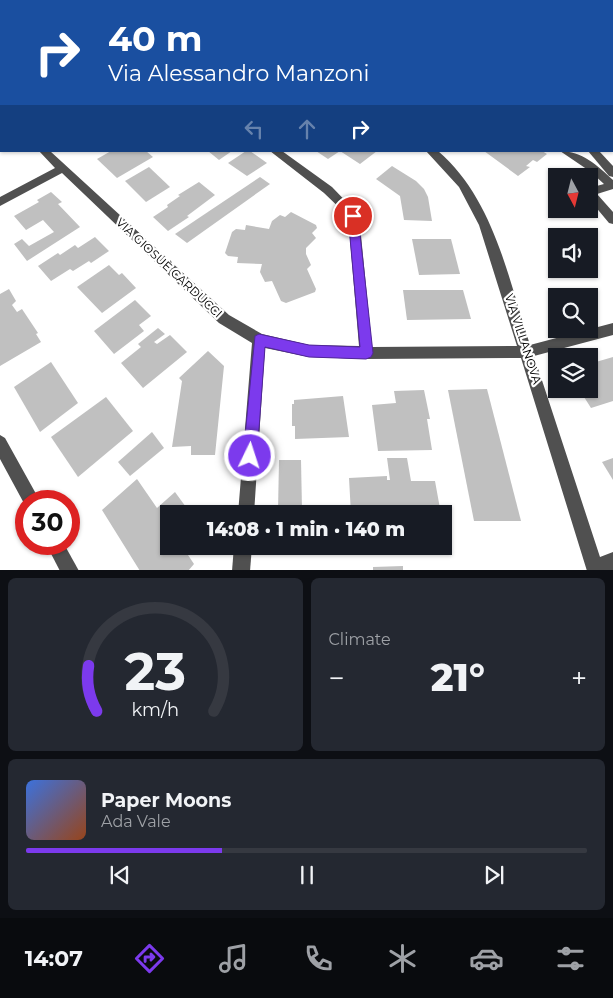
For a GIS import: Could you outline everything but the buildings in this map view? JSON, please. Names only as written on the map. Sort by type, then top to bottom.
[{"type":"street","name":"VIA GIOSUÈ CARDUCCI","points":[[45,152],[224,319],[259,340],[309,351],[366,353],[527,352],[613,329]]},
{"type":"street","points":[[276,152],[328,190],[353,216],[366,353]]},
{"type":"street","name":"VIA VILLANOVA","points":[[432,152],[461,179],[485,224],[596,569]]},
{"type":"street","points":[[567,152],[595,169],[613,185]]},
{"type":"street","points":[[594,152],[613,173]]},
{"type":"street","points":[[0,202],[62,168]]},
{"type":"street","points":[[613,185],[589,192],[613,220]]},
{"type":"street","points":[[247,505],[259,340]]},
{"type":"street","points":[[0,443],[26,490]]},
{"type":"street","points":[[61,555],[70,570]]},
{"type":"street","points":[[241,570],[242,555]]},
{"type":"street","points":[[596,569],[613,561]]},
{"type":"route","points":[[250,456],[259,340],[309,351],[366,353],[356,228],[353,216]]}]
